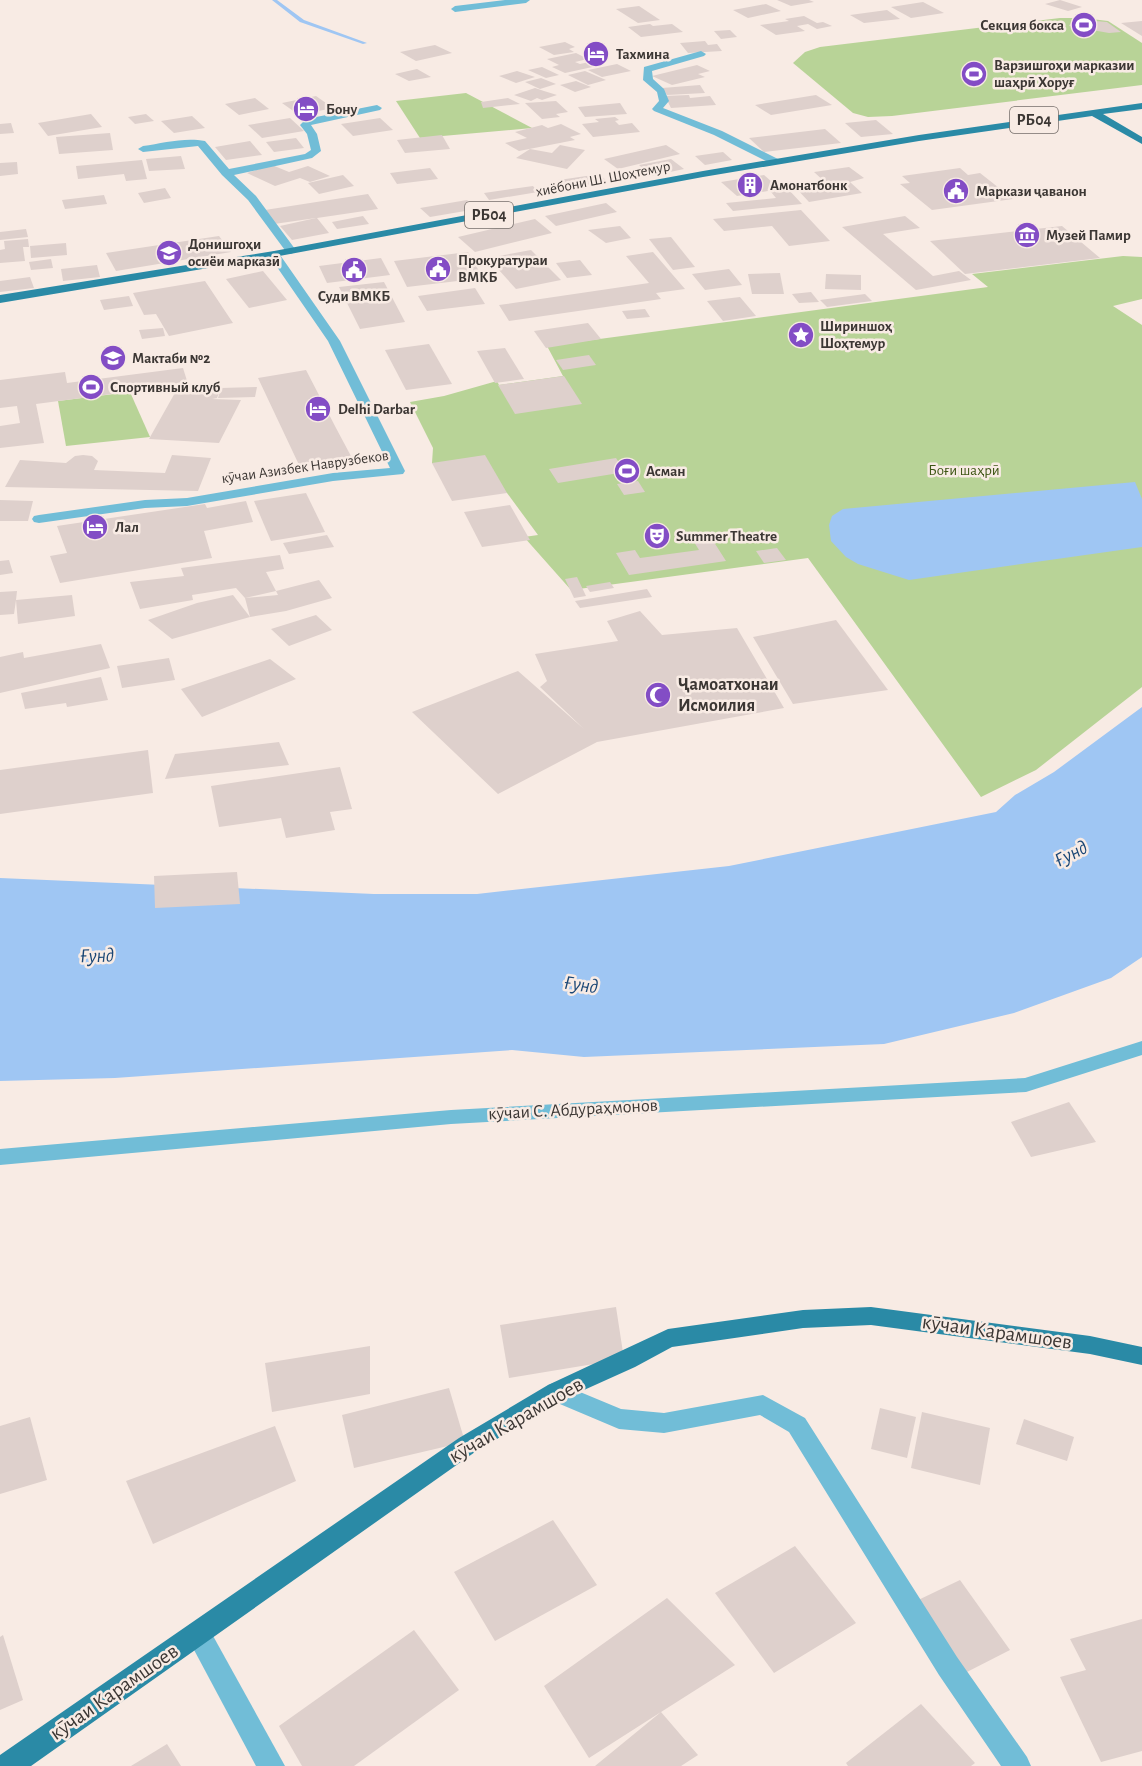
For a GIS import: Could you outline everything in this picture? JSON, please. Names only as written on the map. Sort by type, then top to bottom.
[{"type":"main road","name":"хиёбони Ш. Шоҳтемур","points":[[0,299],[274,254],[776,162],[966,130],[1142,106]]},
{"type":"main road","points":[[1092,112],[1142,141]]},
{"type":"main road","name":"кӯчаи Карамшоев","points":[[8,1766],[467,1445],[556,1392],[627,1360],[668,1338],[802,1318],[872,1316],[1090,1345],[1142,1356]]},
{"type":"street","points":[[455,9],[526,0]]},
{"type":"street","points":[[701,54],[647,69],[648,80],[661,91],[664,101],[657,109],[717,133],[776,162]]},
{"type":"street","points":[[226,173],[308,156],[316,151],[312,134],[305,125],[310,121],[377,108]]},
{"type":"street","points":[[143,149],[190,142],[201,143],[226,173],[252,198],[291,250]]},
{"type":"street","name":"кӯчаи Азизбек Наврузбеков","points":[[39,519],[145,504],[188,502],[321,479],[398,471],[334,341],[274,254]]},
{"type":"street","name":"кӯчаи С. Абдураҳмонов","points":[[0,1157],[451,1117],[1026,1085],[1142,1048]]},
{"type":"street","points":[[556,1392],[619,1419],[664,1423],[763,1405],[797,1425],[948,1666],[1017,1766]]},
{"type":"street","points":[[198,1633],[271,1766]]},
{"type":"green space","name":"Варзишгоҳи марказии шаҳрӣ Хоруғ","points":[[1060,18],[1108,21],[1142,43],[1142,85],[868,117],[853,113],[793,63],[805,52],[820,47]]},
{"type":"green space","points":[[466,93],[532,128],[420,138],[396,101]]},
{"type":"green space","name":"Боғи шаҳрӣ","points":[[1123,256],[1142,257],[1142,299],[1113,306],[1142,325],[1142,687],[1036,770],[981,797],[808,558],[571,590],[524,537],[538,535],[507,493],[432,463],[433,448],[410,402],[444,396],[497,381],[499,385],[563,376],[547,346],[988,287],[972,274]]},
{"type":"green space","points":[[130,392],[150,437],[66,446],[58,401]]},
{"type":"water","points":[[1135,482],[1142,499],[1142,547],[909,580],[858,564],[846,557],[831,541],[829,525],[832,516],[843,509]]},
{"type":"water","name":"Ғунд","points":[[1142,707],[1142,957],[1111,978],[1014,1013],[884,1044],[584,1057],[512,1050],[115,1078],[0,1081],[0,878],[374,894],[477,894],[729,866],[996,812],[1015,795],[1054,772]]},
{"type":"building","points":[[777,0],[809,0],[814,2],[791,6]]},
{"type":"building","points":[[1060,0],[1082,7],[1068,11],[1045,4]]},
{"type":"building","points":[[923,2],[944,13],[911,18],[891,7]]},
{"type":"building","points":[[766,4],[781,11],[748,18],[733,10]]},
{"type":"building","points":[[639,6],[660,20],[638,23],[616,9]]},
{"type":"building","points":[[887,10],[900,19],[864,23],[850,15]]},
{"type":"building","points":[[804,16],[817,23],[823,22],[832,26],[817,29],[808,24],[797,26],[805,31],[776,35],[760,25],[789,21],[785,19]]},
{"type":"building","points":[[1073,19],[1107,22],[1121,32],[1109,33],[1069,26]]},
{"type":"building","points":[[1142,21],[1142,36],[1121,23]]},
{"type":"building","points":[[650,24],[653,26],[672,24],[683,32],[641,37],[628,27]]},
{"type":"building","points":[[730,30],[737,37],[721,39],[714,31]]},
{"type":"building","points":[[705,41],[708,45],[717,44],[722,51],[688,53],[680,43]]},
{"type":"building","points":[[565,42],[575,47],[569,49],[574,52],[554,55],[539,47]]},
{"type":"building","points":[[435,45],[452,53],[416,61],[400,52]]},
{"type":"building","points":[[576,53],[588,59],[575,62],[580,64],[589,62],[597,66],[565,73],[552,67],[559,65],[547,59]]},
{"type":"building","points":[[617,64],[631,71],[602,77],[588,70]]},
{"type":"building","points":[[697,65],[710,71],[698,74],[705,77],[672,85],[652,76]]},
{"type":"building","points":[[542,67],[559,75],[546,78],[528,70]]},
{"type":"building","points":[[417,69],[431,77],[409,81],[395,74]]},
{"type":"building","points":[[517,71],[535,77],[516,83],[499,76]]},
{"type":"building","points":[[585,71],[606,80],[588,85],[568,75]]},
{"type":"building","points":[[541,78],[556,84],[540,89],[525,82]]},
{"type":"building","points":[[576,81],[591,87],[575,92],[560,85]]},
{"type":"building","points":[[700,85],[705,93],[667,95],[662,88]]},
{"type":"building","points":[[535,88],[557,95],[531,101],[514,95]]},
{"type":"building","points":[[689,95],[690,98],[710,96],[716,105],[671,108],[665,96]]},
{"type":"building","points":[[816,95],[832,105],[771,115],[755,105]]},
{"type":"building","points":[[316,96],[333,108],[299,115],[282,103]]},
{"type":"building","points":[[255,98],[269,109],[239,115],[225,104]]},
{"type":"building","points":[[508,98],[520,104],[483,108],[481,102]]},
{"type":"building","points":[[556,101],[568,112],[556,114],[560,117],[542,119],[525,103]]},
{"type":"building","points":[[620,103],[627,114],[585,117],[578,107]]},
{"type":"building","points":[[91,114],[102,127],[48,136],[38,123]]},
{"type":"building","points":[[146,114],[154,121],[135,124],[128,117]]},
{"type":"building","points":[[192,116],[205,128],[174,133],[161,121]]},
{"type":"building","points":[[615,117],[619,120],[615,121],[619,125],[632,123],[640,132],[593,137],[582,124],[599,122],[595,119]]},
{"type":"building","points":[[290,118],[304,131],[262,138],[248,125]]},
{"type":"building","points":[[380,118],[393,130],[353,136],[341,124]]},
{"type":"building","points":[[876,120],[893,134],[861,137],[845,123]]},
{"type":"building","points":[[11,123],[14,133],[0,134],[0,124]]},
{"type":"building","points":[[561,124],[581,134],[570,137],[575,140],[519,151],[505,143],[527,138],[515,132],[542,125],[548,128]]},
{"type":"building","points":[[825,129],[841,143],[764,152],[749,138]]},
{"type":"building","points":[[110,133],[113,150],[59,154],[56,137]]},
{"type":"building","points":[[442,135],[450,149],[405,153],[397,140]]},
{"type":"building","points":[[296,138],[304,148],[274,152],[266,142]]},
{"type":"building","points":[[250,141],[262,155],[226,160],[215,147]]},
{"type":"building","points":[[560,145],[585,150],[567,169],[516,158],[530,149],[552,153]]},
{"type":"building","points":[[666,145],[680,154],[618,169],[604,159]]},
{"type":"building","points":[[723,152],[732,160],[705,165],[695,156]]},
{"type":"building","points":[[181,156],[185,169],[149,171],[146,159]]},
{"type":"building","points":[[671,159],[684,169],[651,176],[639,165]]},
{"type":"building","points":[[142,160],[147,179],[126,181],[124,174],[78,179],[76,166]]},
{"type":"building","points":[[17,162],[18,174],[0,176],[0,163]]},
{"type":"building","points":[[272,165],[289,172],[308,166],[330,176],[310,182],[300,178],[275,186],[247,173]]},
{"type":"building","points":[[849,167],[864,178],[850,182],[862,193],[809,202],[796,188],[825,182],[814,172]]},
{"type":"building","points":[[430,168],[438,179],[397,184],[390,173]]},
{"type":"building","name":"Маркази ҷаванон","points":[[960,168],[968,175],[980,173],[1013,199],[932,210],[900,184],[910,183],[902,176]]},
{"type":"building","points":[[600,174],[607,182],[566,188],[559,180]]},
{"type":"building","points":[[343,175],[354,186],[319,194],[308,183]]},
{"type":"building","name":"Амонатбонк","points":[[764,175],[780,189],[737,196],[721,182]]},
{"type":"building","points":[[533,186],[538,192],[489,200],[484,193]]},
{"type":"building","points":[[165,188],[171,198],[144,203],[138,193]]},
{"type":"building","points":[[789,190],[802,204],[733,211],[726,203],[776,198],[771,192]]},
{"type":"building","points":[[368,194],[378,209],[317,218],[329,233],[292,240],[280,226],[316,218],[274,224],[265,210]]},
{"type":"building","points":[[104,195],[107,204],[65,209],[62,200]]},
{"type":"building","points":[[467,200],[477,209],[430,217],[420,208]]},
{"type":"building","points":[[606,203],[617,212],[556,226],[545,216]]},
{"type":"building","points":[[801,210],[830,241],[789,246],[772,226],[724,231],[713,219]]},
{"type":"building","points":[[363,216],[369,224],[337,229],[332,222]]},
{"type":"building","points":[[905,216],[920,228],[883,234],[933,276],[959,271],[971,280],[916,290],[842,227]]},
{"type":"building","points":[[535,219],[552,233],[475,252],[458,237]]},
{"type":"building","points":[[620,226],[631,238],[606,243],[588,230]]},
{"type":"building","points":[[1062,226],[1100,258],[965,274],[930,241]]},
{"type":"building","points":[[26,229],[28,237],[0,240],[0,232]]},
{"type":"building","name":"Донишгоҳи осиёи марказӣ","points":[[219,236],[231,252],[116,271],[106,253]]},
{"type":"building","points":[[671,237],[695,267],[673,270],[649,239]]},
{"type":"building","points":[[28,239],[29,247],[23,247],[25,261],[0,263],[0,250],[5,249],[4,241]]},
{"type":"building","points":[[66,243],[67,255],[31,258],[30,246]]},
{"type":"building","points":[[531,250],[561,280],[516,289],[488,258]]},
{"type":"building","name":"Прокуратураи ВМКБ","points":[[468,252],[483,278],[407,287],[394,261]]},
{"type":"building","points":[[653,252],[685,289],[656,293],[661,299],[509,321],[499,305],[649,283],[626,256]]},
{"type":"building","name":"Суди ВМКБ","points":[[381,258],[390,275],[327,283],[319,266]]},
{"type":"building","points":[[51,259],[53,268],[31,270],[29,262]]},
{"type":"building","points":[[580,260],[592,275],[567,278],[556,263]]},
{"type":"building","points":[[97,265],[100,277],[63,281],[61,269]]},
{"type":"building","points":[[729,269],[742,285],[705,290],[692,274]]},
{"type":"building","points":[[263,271],[287,300],[249,308],[226,279]]},
{"type":"building","points":[[780,273],[784,294],[752,294],[748,274]]},
{"type":"building","points":[[826,274],[861,275],[861,290],[825,289]]},
{"type":"building","points":[[30,277],[34,288],[0,292],[0,281]]},
{"type":"building","points":[[205,281],[233,323],[169,336],[156,314],[144,315],[133,293]]},
{"type":"building","points":[[384,282],[405,322],[360,329],[339,287]]},
{"type":"building","points":[[475,288],[485,304],[427,311],[418,296]]},
{"type":"building","points":[[811,292],[819,302],[799,303],[792,294]]},
{"type":"building","points":[[865,294],[872,301],[827,307],[820,300]]},
{"type":"building","points":[[129,296],[133,306],[104,310],[100,300]]},
{"type":"building","points":[[740,297],[756,316],[723,321],[707,301]]},
{"type":"building","points":[[645,309],[650,317],[627,319],[622,311]]},
{"type":"building","points":[[588,323],[601,339],[546,348],[534,331]]},
{"type":"building","points":[[163,328],[165,336],[142,339],[139,330]]},
{"type":"building","points":[[429,344],[452,384],[406,390],[385,350]]},
{"type":"building","points":[[505,348],[524,379],[495,383],[477,351]]},
{"type":"building","points":[[589,355],[596,365],[563,370],[556,360]]},
{"type":"building","points":[[183,368],[188,384],[36,404],[44,443],[0,448],[0,426],[20,423],[17,406],[0,408],[0,380],[65,372],[67,383]]},
{"type":"building","points":[[306,370],[352,458],[300,467],[258,378]]},
{"type":"building","points":[[564,376],[582,404],[515,414],[498,385]]},
{"type":"building","points":[[257,387],[255,397],[218,398],[221,388]]},
{"type":"building","points":[[176,391],[219,393],[217,398],[212,399],[241,400],[219,443],[149,439]]},
{"type":"building","points":[[172,455],[211,458],[198,491],[5,487],[20,460],[66,463],[75,456],[92,456],[98,461],[94,470],[165,473]]},
{"type":"building","points":[[485,455],[507,493],[452,501],[432,463]]},
{"type":"building","points":[[616,458],[625,472],[558,483],[549,469]]},
{"type":"building","points":[[638,481],[645,492],[624,495],[617,484]]},
{"type":"building","points":[[306,493],[325,532],[271,541],[254,501]]},
{"type":"building","points":[[0,500],[33,501],[28,521],[0,521]]},
{"type":"building","points":[[246,501],[253,522],[204,531],[212,558],[60,583],[50,556],[67,553],[57,526],[205,504],[207,508]]},
{"type":"building","points":[[510,505],[530,540],[482,547],[464,512]]},
{"type":"building","points":[[327,535],[334,547],[289,554],[283,543]]},
{"type":"building","points":[[712,539],[726,561],[629,575],[616,553],[635,550],[640,558],[699,550],[694,542]]},
{"type":"building","points":[[777,548],[786,560],[764,563],[756,551]]},
{"type":"building","points":[[280,555],[284,569],[266,572],[276,591],[245,598],[236,588],[192,595],[193,600],[140,609],[130,582],[184,576],[181,568]]},
{"type":"building","points":[[9,560],[13,573],[0,575],[0,561]]},
{"type":"building","points":[[577,577],[586,596],[574,598],[565,579]]},
{"type":"building","points":[[319,580],[332,598],[286,611],[250,617],[245,598],[278,595],[276,591]]},
{"type":"building","points":[[610,582],[614,588],[590,592],[586,586]]},
{"type":"building","points":[[647,589],[652,597],[580,608],[575,601]]},
{"type":"building","points":[[17,591],[14,614],[0,615],[0,592]]},
{"type":"building","points":[[72,595],[75,616],[18,624],[16,600]]},
{"type":"building","points":[[233,595],[250,617],[172,639],[148,620],[197,603]]},
{"type":"building","points":[[640,611],[662,635],[737,628],[784,708],[597,742],[498,794],[412,712],[518,671],[584,729],[540,687],[547,681],[535,654],[618,641],[607,621]]},
{"type":"building","points":[[316,615],[332,630],[289,646],[271,629]]},
{"type":"building","points":[[836,620],[888,690],[793,704],[753,637]]},
{"type":"building","points":[[101,644],[110,668],[0,693],[0,657],[23,652],[24,658]]},
{"type":"building","points":[[169,658],[175,680],[122,688],[117,666]]},
{"type":"building","points":[[270,659],[296,679],[202,717],[181,689]]},
{"type":"building","points":[[101,677],[108,700],[67,707],[66,703],[25,709],[21,693]]},
{"type":"building","points":[[279,742],[289,765],[165,779],[175,754]]},
{"type":"building","points":[[148,750],[153,793],[0,814],[0,770]]},
{"type":"building","points":[[340,767],[352,809],[330,812],[335,830],[286,838],[281,818],[219,827],[211,786]]},
{"type":"building","points":[[237,872],[240,904],[155,908],[154,876]]},
{"type":"building","points":[[1069,1102],[1096,1142],[1031,1157],[1011,1122]]},
{"type":"building","points":[[616,1307],[624,1359],[509,1378],[500,1325]]},
{"type":"building","points":[[370,1346],[370,1394],[272,1412],[265,1363]]},
{"type":"building","points":[[449,1388],[465,1442],[354,1468],[342,1415]]},
{"type":"building","points":[[880,1408],[916,1417],[907,1458],[871,1449]]},
{"type":"building","points":[[922,1412],[990,1428],[980,1485],[911,1468]]},
{"type":"building","points":[[30,1417],[47,1480],[0,1494],[0,1426]]},
{"type":"building","points":[[1024,1419],[1074,1437],[1067,1461],[1016,1444]]},
{"type":"building","points":[[275,1426],[296,1481],[153,1544],[126,1481]]},
{"type":"building","points":[[553,1520],[597,1585],[495,1641],[454,1572]]},
{"type":"building","points":[[795,1546],[856,1623],[774,1673],[715,1593]]},
{"type":"building","points":[[960,1580],[1010,1650],[963,1674],[914,1602]]},
{"type":"building","points":[[667,1598],[735,1665],[589,1758],[544,1686]]},
{"type":"building","points":[[1142,1619],[1142,1751],[1101,1762],[1060,1677],[1086,1670],[1070,1639]]},
{"type":"building","points":[[414,1630],[459,1690],[354,1766],[302,1766],[279,1726]]},
{"type":"building","points":[[3,1635],[23,1700],[0,1710],[0,1637]]},
{"type":"building","points":[[921,1704],[975,1763],[971,1766],[848,1766],[846,1763]]},
{"type":"building","points":[[661,1712],[698,1755],[681,1766],[595,1766]]},
{"type":"building","points":[[167,1744],[181,1766],[131,1766]]},
{"type":"waterway","points":[[274,0],[302,21],[365,43]]},
{"type":"place","name":"Секция бокса","points":[[1084,25]]},
{"type":"place","name":"Тахмина","points":[[596,54]]},
{"type":"place","name":"Варзишгоҳи марказии шаҳрӣ Хоруғ","points":[[974,74]]},
{"type":"place","name":"Бону","points":[[306,109]]},
{"type":"place","name":"Амонатбонк","points":[[750,185]]},
{"type":"place","name":"Маркази ҷаванон","points":[[956,191]]},
{"type":"place","name":"Музей Памир","points":[[1027,235]]},
{"type":"place","name":"Донишгоҳи осиёи марказӣ","points":[[169,253]]},
{"type":"place","name":"Прокуратураи ВМКБ","points":[[438,269]]},
{"type":"place","name":"Суди ВМКБ","points":[[354,270]]},
{"type":"place","name":"Шириншоҳ Шоҳтемур","points":[[801,335]]},
{"type":"place","name":"Мактаби №2","points":[[113,358]]},
{"type":"place","name":"Спортивный клуб","points":[[91,387]]},
{"type":"place","name":"Delhi Darbar","points":[[318,409]]},
{"type":"place","name":"Асман","points":[[627,471]]},
{"type":"place","name":"Лал","points":[[95,527]]},
{"type":"place","name":"Summer Theatre","points":[[657,536]]},
{"type":"place","name":"Ҷамоатхонаи Исмоилия","points":[[658,695]]}]
